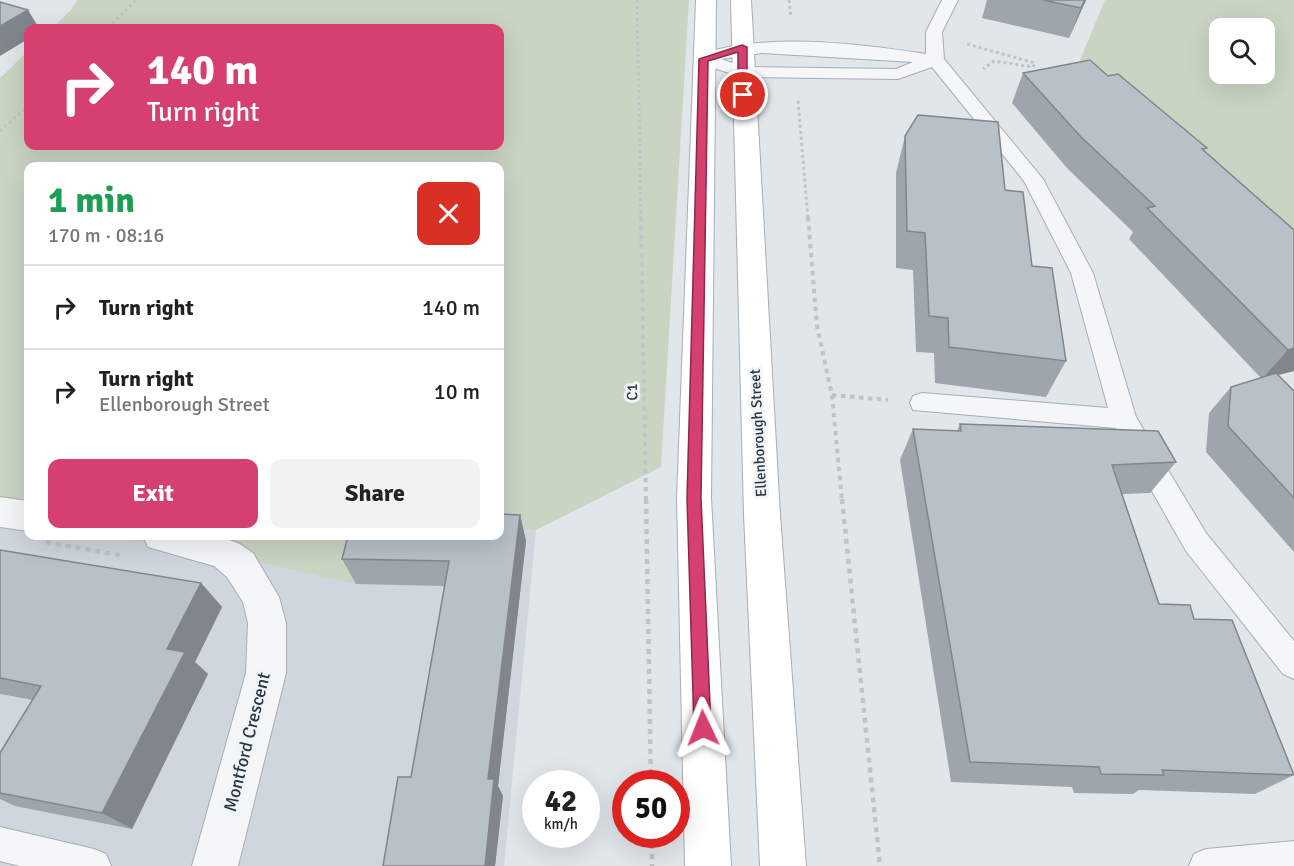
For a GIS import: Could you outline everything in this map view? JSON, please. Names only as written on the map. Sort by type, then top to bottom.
[{"type":"main road","points":[[706,0],[694,498],[708,866]]},
{"type":"main road","name":"Ellenborough Street","points":[[741,0],[762,515],[783,866]]},
{"type":"street","points":[[0,512],[24,524]]},
{"type":"street","name":"Montford Crescent","points":[[147,547],[210,548],[227,555],[240,565],[260,597],[267,623],[269,648],[262,694],[215,866]]},
{"type":"lane","points":[[950,0],[934,32],[935,60],[1033,179],[1082,273],[1124,419],[1196,542],[1294,664]]},
{"type":"lane","points":[[742,60],[793,49],[881,52],[935,60]]},
{"type":"lane","points":[[704,59],[742,60],[795,73],[898,74],[935,60]]},
{"type":"lane","points":[[922,404],[1124,419]]},
{"type":"lane","points":[[0,844],[94,866]]},
{"type":"lane","points":[[1206,866],[1294,858]]},
{"type":"path","points":[[112,24],[136,0]]},
{"type":"path","name":"C1","points":[[637,0],[651,770]]},
{"type":"path","points":[[789,0],[793,49]]},
{"type":"path","points":[[934,32],[994,53],[1035,63],[1034,67],[1027,67],[994,61],[970,75],[951,80]]},
{"type":"path","points":[[795,73],[818,326],[832,396],[868,769],[880,866]]},
{"type":"path","points":[[0,131],[24,110]]},
{"type":"path","points":[[832,396],[922,404]]},
{"type":"path","points":[[104,540],[147,547]]},
{"type":"path","points":[[652,848],[652,866]]},
{"type":"shaded area","points":[[0,521],[24,524],[24,540],[125,540],[227,555],[443,540],[504,540],[504,528],[536,530],[504,866],[0,866]]},
{"type":"green space","points":[[77,0],[689,0],[661,467],[536,530],[504,528],[504,162],[24,162],[24,524],[0,521],[0,78],[24,55],[24,150],[504,150],[504,24],[56,24],[71,10]]},
{"type":"green space","points":[[1105,0],[1294,0],[1294,258],[1078,65]]},
{"type":"green space","points":[[125,540],[367,540],[356,584],[227,555]]},
{"type":"building","points":[[1043,0],[1085,0],[1081,8]]},
{"type":"building","points":[[0,2],[28,10],[0,26]]},
{"type":"building","points":[[1090,60],[1108,76],[1118,74],[1207,148],[1202,149],[1294,230],[1294,348],[1288,350],[1147,208],[1155,206],[1081,137],[1023,73]]},
{"type":"building","points":[[918,115],[998,122],[1005,190],[1023,192],[1032,266],[1052,268],[1066,361],[949,347],[948,318],[929,316],[925,233],[907,231],[905,136]]},
{"type":"building","points":[[1276,373],[1294,391],[1294,498],[1228,426],[1231,387]]},
{"type":"building","points":[[960,424],[1158,431],[1176,462],[1112,465],[1159,604],[1190,605],[1194,619],[1232,620],[1294,775],[1162,770],[1164,775],[1101,774],[1099,767],[970,762],[913,429],[961,431]]},
{"type":"building","points":[[504,514],[520,515],[488,779],[494,779],[485,866],[383,866],[398,777],[411,777],[449,561],[342,559],[347,540],[504,540]]},
{"type":"building","points":[[0,550],[201,583],[167,649],[185,652],[102,813],[0,793],[0,753],[41,686],[0,678]]},
{"type":"route","points":[[703,728],[694,498],[704,59],[742,47],[743,95]]}]
